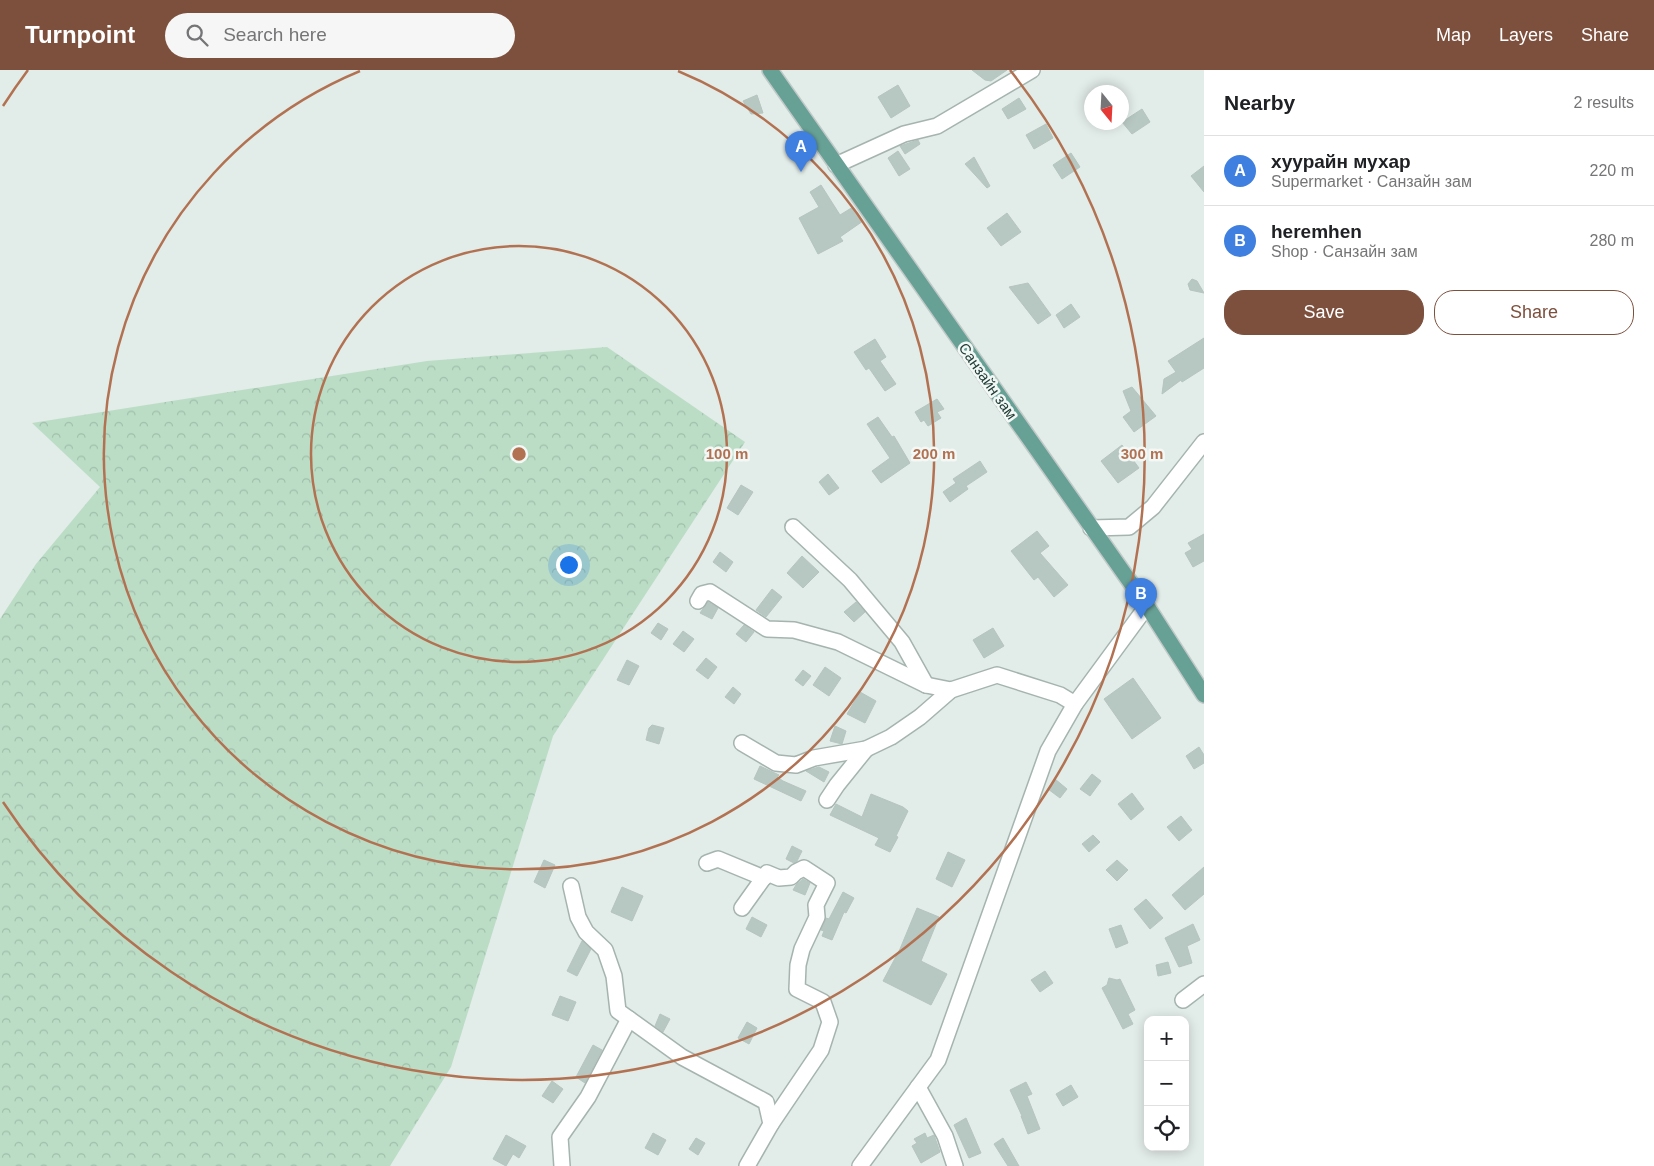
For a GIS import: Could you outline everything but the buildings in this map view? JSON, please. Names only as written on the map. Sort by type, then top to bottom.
[{"type":"main road","name":"Санзайн зам","points":[[770,70],[1147,606],[1204,695]]},
{"type":"street","points":[[836,165],[904,134],[937,126],[1032,70]]},
{"type":"street","points":[[1091,528],[1129,528],[1153,507],[1204,442]]},
{"type":"street","points":[[793,527],[850,580],[902,642],[926,685]]},
{"type":"street","points":[[698,601],[702,594],[710,592],[767,629],[794,630],[838,642],[926,685],[951,690]]},
{"type":"street","points":[[860,1166],[938,1060],[1048,751],[1075,704],[1147,606]]},
{"type":"street","points":[[742,743],[776,763],[796,765],[814,758],[866,749],[891,738],[920,717],[951,690],[998,675],[1060,695],[1075,704]]},
{"type":"street","points":[[827,800],[866,749]]},
{"type":"street","points":[[707,863],[718,859],[764,878]]},
{"type":"street","points":[[742,908],[767,873],[779,878],[791,878],[796,872],[804,868],[827,883],[816,905],[817,917],[802,949],[798,965],[797,989],[823,1002],[830,1022],[821,1050],[771,1124],[747,1166]]},
{"type":"street","points":[[571,886],[578,917],[586,932],[605,950],[614,976],[618,1011],[682,1057],[766,1102],[771,1124]]},
{"type":"street","points":[[1183,1000],[1204,984]]},
{"type":"street","points":[[562,1166],[560,1137],[588,1097],[629,1019]]},
{"type":"street","points":[[918,1087],[945,1136],[955,1166]]},
{"type":"green space","points":[[607,347],[745,442],[553,736],[451,1067],[390,1166],[0,1166],[0,619],[36,564],[100,487],[32,423],[427,361]]},
{"type":"place","name":"хуурайн мухар","points":[[801,172]]},
{"type":"place","name":"heremhen","points":[[1141,619]]}]
